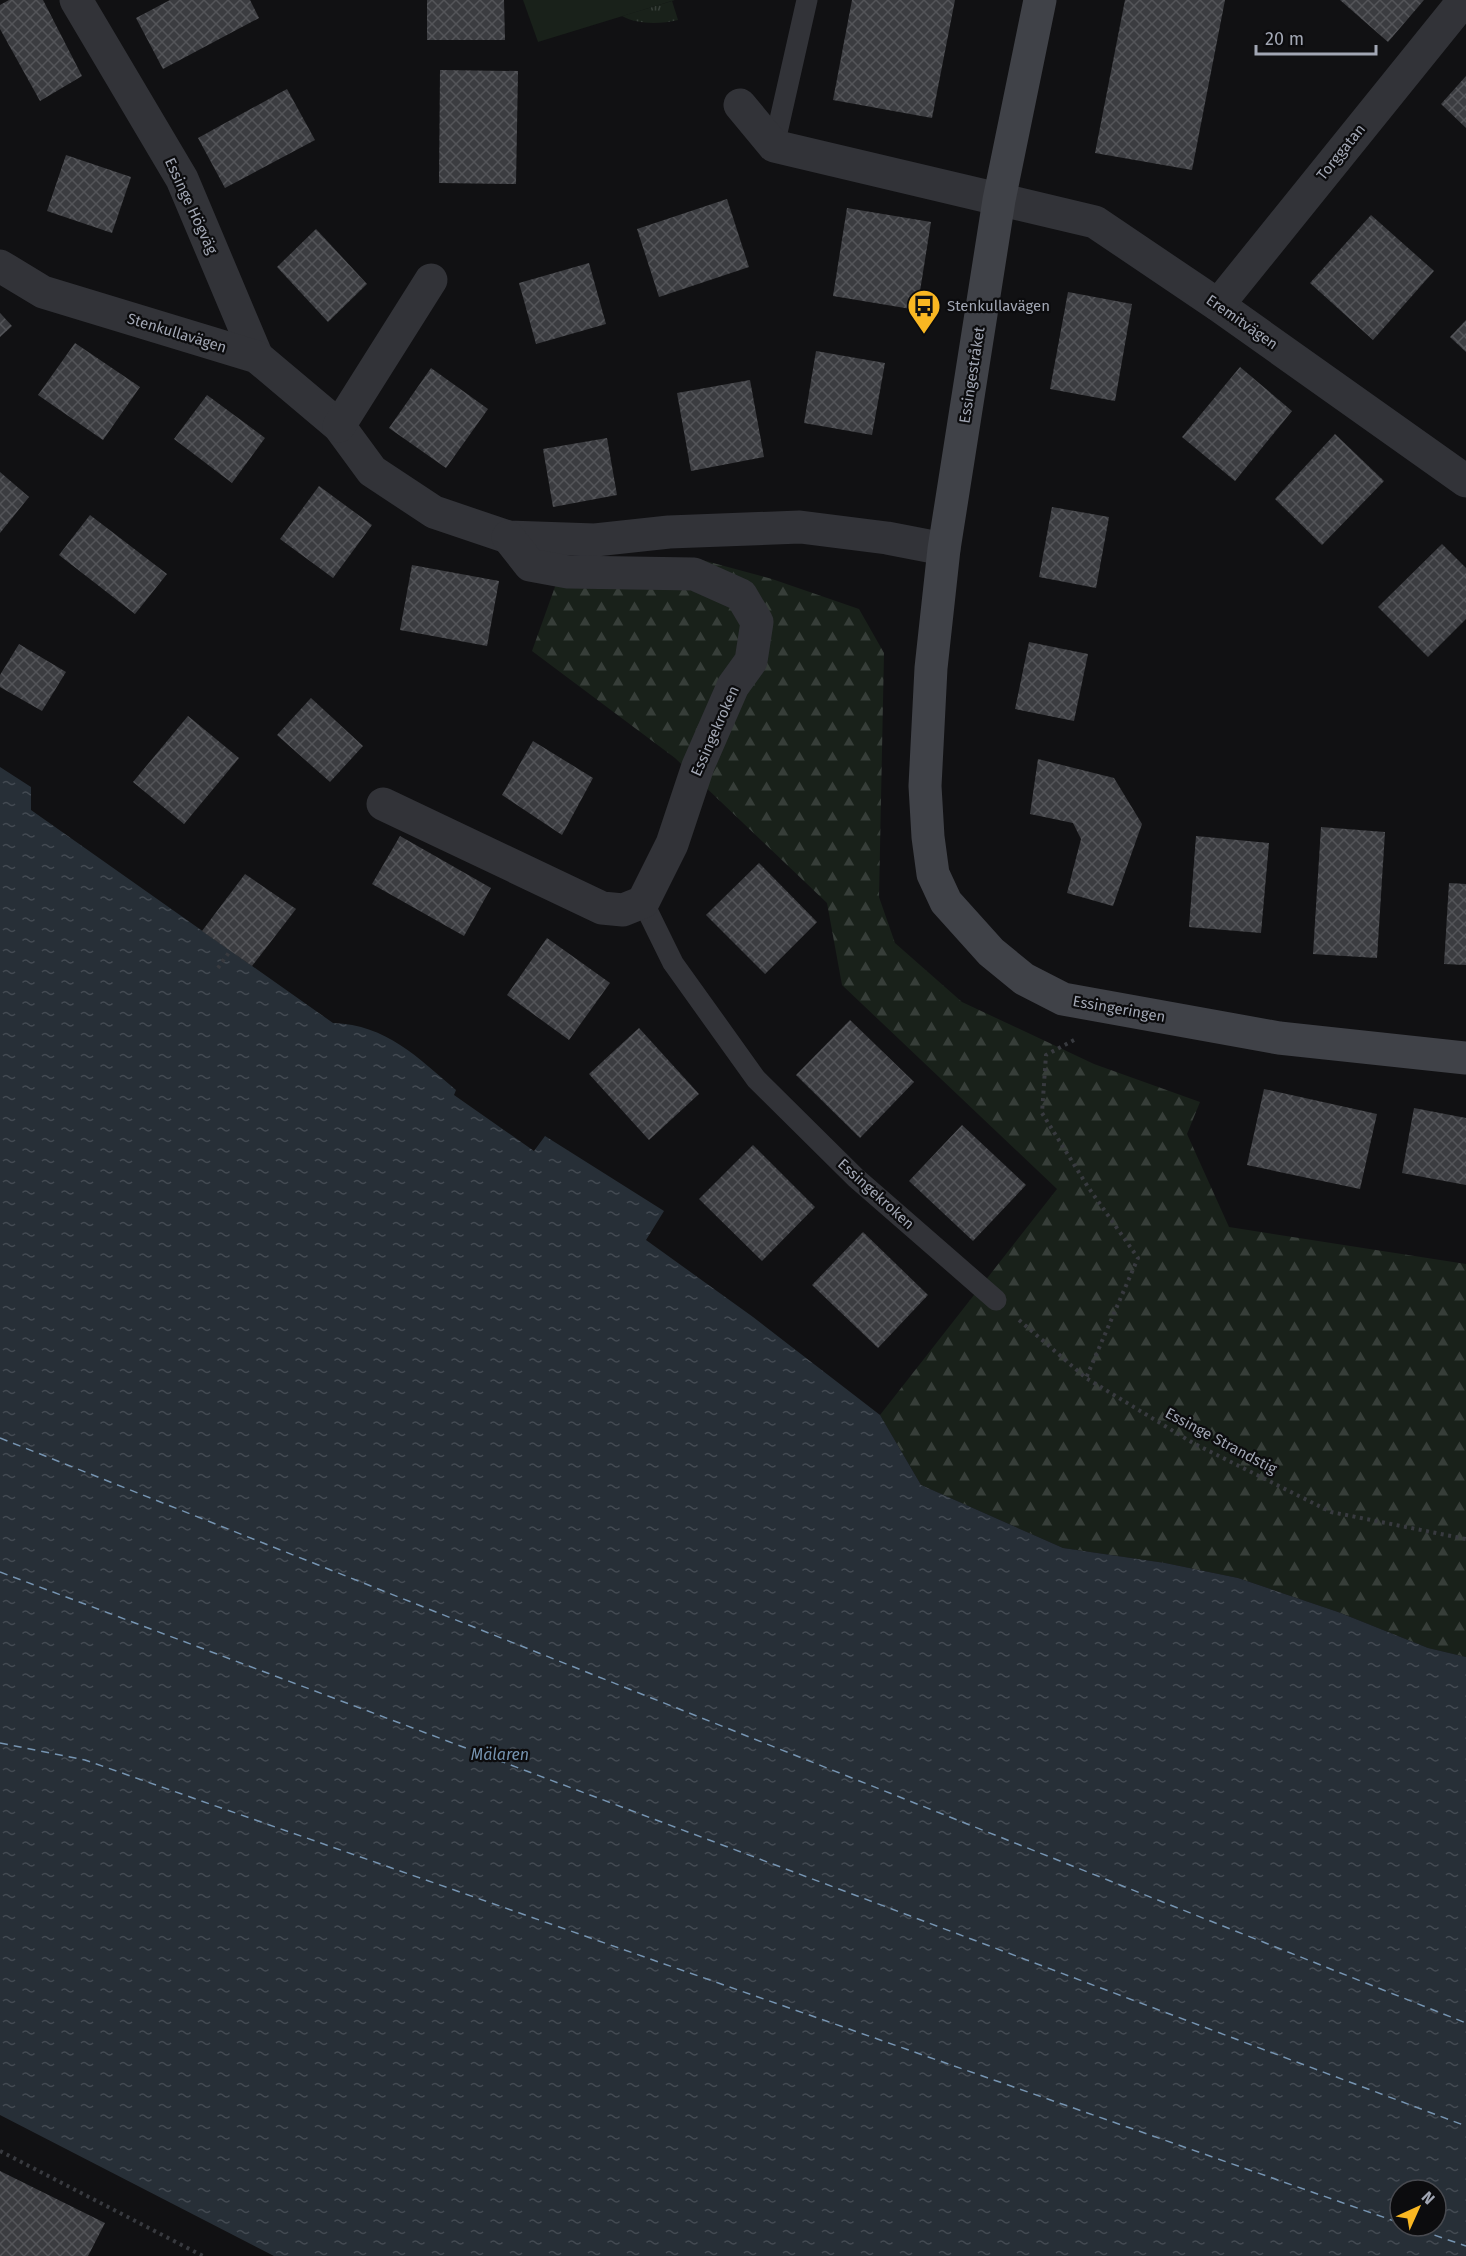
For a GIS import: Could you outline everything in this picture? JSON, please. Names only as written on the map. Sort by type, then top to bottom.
[{"type":"street","name":"Essinge Högväg","points":[[76,0],[182,179],[257,357]]},
{"type":"street","name":"Essingestråket","points":[[944,549],[999,200],[1040,0]]},
{"type":"street","name":"Torggatan","points":[[1218,304],[1464,0]]},
{"type":"street","points":[[740,105],[774,146],[999,200]]},
{"type":"street","name":"Eremitvägen","points":[[999,200],[1095,222],[1218,304],[1466,481]]},
{"type":"street","name":"Stenkullavägen","points":[[0,266],[43,292],[257,357],[339,426],[372,471],[434,512],[508,537],[595,540],[669,532],[801,527],[887,538],[944,549]]},
{"type":"street","points":[[339,426],[431,280]]},
{"type":"street","name":"Essingekroken","points":[[508,537],[530,565],[568,572],[694,574],[741,595],[757,622],[751,661],[733,686],[698,766],[672,844],[643,902]]},
{"type":"street","name":"Essingeringen","points":[[944,549],[931,680],[925,786],[928,837],[933,874],[946,902],[990,952],[1024,979],[1063,999],[1279,1038],[1466,1058]]},
{"type":"street","points":[[382,804],[602,908],[623,910],[643,902]]},
{"type":"lane","points":[[774,146],[807,0]]},
{"type":"lane","name":"Essingekroken","points":[[643,902],[673,963],[756,1079],[856,1178],[996,1300]]},
{"type":"path","points":[[218,968],[230,951]]},
{"type":"path","points":[[1046,1055],[1042,1113],[1088,1187],[1138,1258],[1086,1378]]},
{"type":"path","name":"Essinge Strandstig","points":[[996,1300],[1086,1378],[1193,1443],[1330,1512],[1466,1539]]},
{"type":"path","points":[[0,2151],[203,2256]]},
{"type":"green space","points":[[523,0],[675,0],[538,42]]},
{"type":"green space","points":[[672,1],[678,20],[650,23],[622,16]]},
{"type":"green space","points":[[566,556],[702,560],[772,579],[859,609],[884,653],[879,897],[895,943],[962,1002],[1094,1064],[1200,1102],[1187,1134],[1229,1227],[1466,1264],[1466,1657],[1428,1648],[1338,1612],[1238,1578],[1165,1563],[1063,1548],[921,1485],[880,1415],[1057,1189],[842,985],[827,903],[675,758],[532,651]]},
{"type":"water","name":"Mälaren","points":[[0,767],[31,787],[31,810],[333,1023],[352,1025],[385,1036],[428,1066],[456,1090],[454,1095],[534,1151],[545,1136],[664,1211],[646,1240],[753,1317],[880,1415],[921,1485],[1063,1548],[1165,1563],[1238,1578],[1338,1612],[1428,1648],[1466,1657],[1466,2256],[274,2256],[0,2115]]},
{"type":"building","points":[[9,0],[43,0],[82,76],[40,101],[0,29],[0,5]]},
{"type":"building","points":[[170,0],[250,0],[259,18],[163,69],[136,18]]},
{"type":"building","points":[[427,0],[504,0],[505,40],[427,40]]},
{"type":"building","points":[[852,0],[955,0],[932,118],[833,100]]},
{"type":"building","points":[[1125,0],[1225,0],[1192,170],[1095,153]]},
{"type":"building","points":[[1340,0],[1424,0],[1388,42]]},
{"type":"building","points":[[440,70],[518,71],[516,184],[439,183]]},
{"type":"building","points":[[1466,76],[1466,128],[1441,104]]},
{"type":"building","points":[[287,89],[315,140],[225,188],[198,138]]},
{"type":"building","points":[[66,155],[131,177],[112,233],[47,211]]},
{"type":"building","points":[[727,199],[749,267],[659,297],[637,229]]},
{"type":"building","points":[[847,208],[931,222],[917,310],[833,296]]},
{"type":"building","points":[[1371,215],[1434,271],[1373,340],[1310,283]]},
{"type":"building","points":[[316,229],[367,284],[328,322],[277,267]]},
{"type":"building","points":[[589,263],[606,324],[536,344],[519,283]]},
{"type":"building","points":[[1068,292],[1132,304],[1115,401],[1050,389]]},
{"type":"building","points":[[0,313],[12,326],[0,337]]},
{"type":"building","points":[[1466,320],[1466,352],[1450,337]]},
{"type":"building","points":[[75,343],[140,387],[103,440],[38,395]]},
{"type":"building","points":[[816,351],[885,363],[872,435],[804,423]]},
{"type":"building","points":[[1240,367],[1292,411],[1235,481],[1182,437]]},
{"type":"building","points":[[431,368],[488,409],[446,468],[389,428]]},
{"type":"building","points":[[750,380],[764,457],[691,471],[677,393]]},
{"type":"building","points":[[207,395],[265,438],[232,483],[174,439]]},
{"type":"building","points":[[1335,434],[1384,481],[1322,545],[1275,499]]},
{"type":"building","points":[[607,438],[617,495],[553,507],[543,449]]},
{"type":"building","points":[[0,472],[29,497],[0,533]]},
{"type":"building","points":[[319,486],[372,525],[333,578],[280,539]]},
{"type":"building","points":[[1052,507],[1109,517],[1096,588],[1039,577]]},
{"type":"building","points":[[90,515],[167,574],[135,614],[59,555]]},
{"type":"building","points":[[1442,544],[1466,568],[1466,619],[1428,657],[1378,607]]},
{"type":"building","points":[[412,565],[499,581],[487,646],[400,630]]},
{"type":"building","points":[[1029,642],[1088,654],[1074,721],[1015,709]]},
{"type":"building","points":[[19,644],[66,672],[42,711],[0,687],[0,675]]},
{"type":"building","points":[[311,698],[363,746],[330,782],[277,735]]},
{"type":"building","points":[[188,716],[239,758],[184,824],[133,782]]},
{"type":"building","points":[[533,741],[593,778],[562,835],[502,795]]},
{"type":"building","points":[[1038,759],[1114,778],[1142,824],[1113,906],[1067,893],[1081,839],[1073,823],[1030,814]]},
{"type":"building","points":[[1321,827],[1385,832],[1377,958],[1313,954]]},
{"type":"building","points":[[400,836],[491,888],[464,936],[372,884]]},
{"type":"building","points":[[1196,836],[1269,843],[1261,933],[1189,927]]},
{"type":"building","points":[[759,863],[817,922],[765,974],[706,915]]},
{"type":"building","points":[[245,874],[296,909],[252,966],[202,931]]},
{"type":"building","points":[[1449,883],[1466,884],[1466,965],[1444,964]]},
{"type":"building","points":[[547,938],[610,983],[569,1040],[507,995]]},
{"type":"building","points":[[850,1020],[914,1082],[860,1138],[796,1075]]},
{"type":"building","points":[[639,1028],[699,1094],[649,1140],[589,1074]]},
{"type":"building","points":[[1264,1089],[1377,1114],[1360,1189],[1247,1165]]},
{"type":"building","points":[[1414,1108],[1466,1118],[1466,1185],[1402,1173]]},
{"type":"building","points":[[962,1125],[1026,1185],[973,1241],[909,1181]]},
{"type":"building","points":[[753,1145],[815,1207],[762,1261],[699,1199]]},
{"type":"building","points":[[863,1232],[928,1295],[878,1348],[812,1285]]},
{"type":"building","points":[[0,2171],[105,2223],[88,2256],[0,2256]]},
{"type":"ferry route","points":[[0,1438],[1466,2023]]},
{"type":"ferry route","points":[[0,1572],[1466,2126]]},
{"type":"ferry route","points":[[0,1743],[85,1760],[1388,2219]]},
{"type":"ferry route","points":[[1443,2238],[1466,2246]]},
{"type":"place","name":"Stenkullavägen","points":[[924,335]]}]
